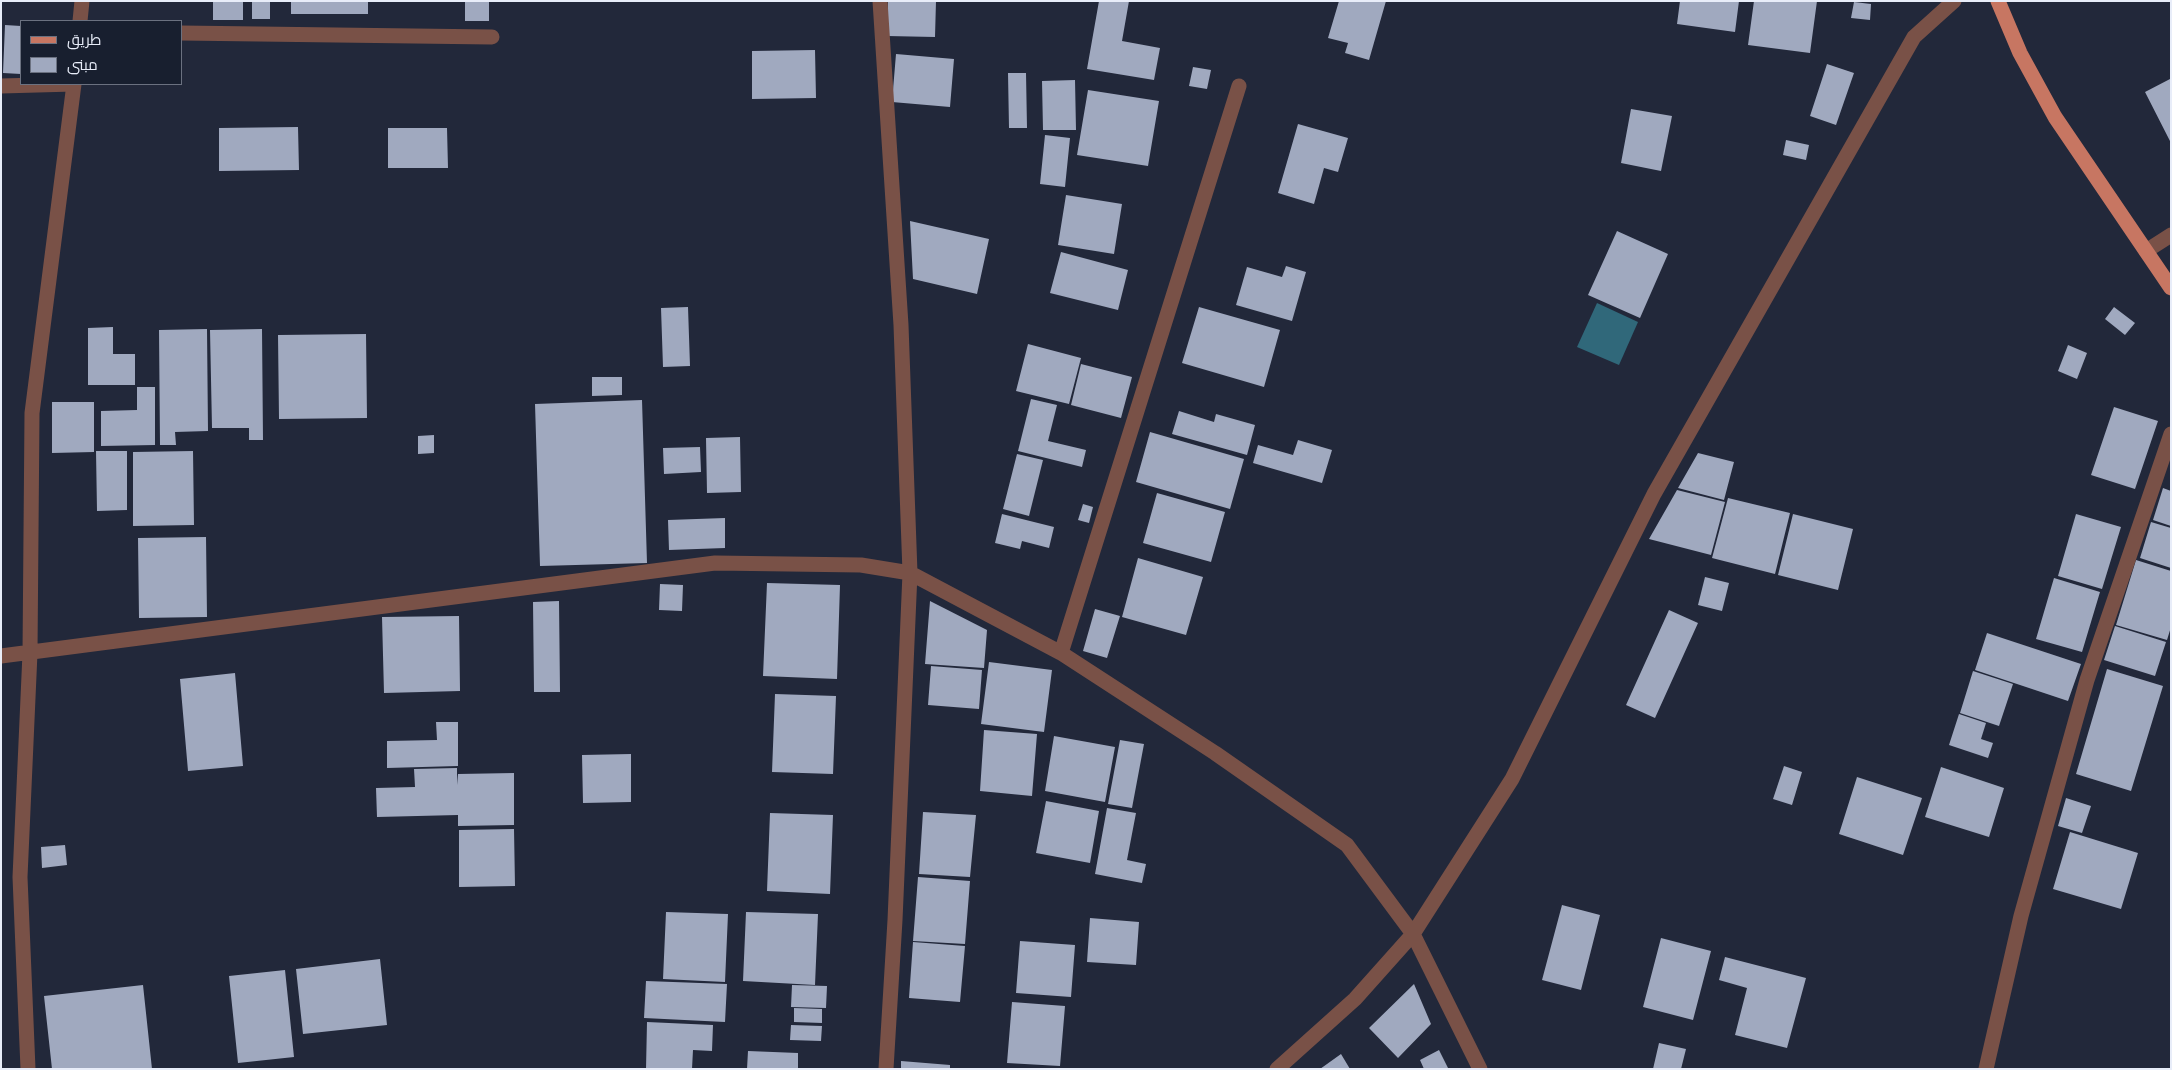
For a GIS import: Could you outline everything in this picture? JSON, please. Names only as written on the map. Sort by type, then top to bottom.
[{"type":"main road","points":[[1998,1],[2020,54],[2055,117],[2171,288]]},
{"type":"street","points":[[80,20],[82,1]]},
{"type":"street","points":[[880,1],[902,325],[910,573],[895,920],[886,1069]]},
{"type":"street","points":[[1277,1069],[1355,999],[1413,934],[1512,779],[1654,494],[1914,37],[1954,1]]},
{"type":"street","points":[[182,33],[492,37]]},
{"type":"street","points":[[1,86],[38,85]]},
{"type":"street","points":[[28,1069],[20,877],[30,653],[32,413],[74,85]]},
{"type":"street","points":[[1060,653],[1239,86]]},
{"type":"street","points":[[2146,251],[2171,235]]},
{"type":"street","points":[[1986,1069],[2021,916],[2087,680],[2171,434]]},
{"type":"street","points":[[1,656],[715,563],[861,565],[910,573],[1060,653],[1215,753],[1347,845],[1413,934],[1480,1069]]},
{"type":"water","points":[[1597,303],[1638,322],[1619,365],[1577,347]]},
{"type":"building","points":[[213,1],[243,1],[243,20],[213,20]]},
{"type":"building","points":[[252,1],[270,1],[270,19],[252,19]]},
{"type":"building","points":[[291,1],[368,1],[368,14],[291,14]]},
{"type":"building","points":[[465,1],[489,1],[489,21],[465,21]]},
{"type":"building","points":[[888,1],[936,1],[935,37],[887,36]]},
{"type":"building","points":[[1099,1],[1129,1],[1122,41],[1160,48],[1154,80],[1087,69]]},
{"type":"building","points":[[1339,1],[1386,1],[1369,60],[1345,53],[1348,43],[1328,38]]},
{"type":"building","points":[[1680,1],[1739,1],[1735,32],[1677,24]]},
{"type":"building","points":[[1754,1],[1817,1],[1810,53],[1748,45]]},
{"type":"building","points":[[1854,2],[1871,4],[1870,20],[1851,18]]},
{"type":"building","points":[[5,25],[20,26],[20,74],[3,73]]},
{"type":"building","points":[[815,50],[816,98],[752,99],[752,51]]},
{"type":"building","points":[[896,54],[954,59],[950,107],[892,102]]},
{"type":"building","points":[[1827,64],[1854,73],[1836,125],[1810,116]]},
{"type":"building","points":[[1193,67],[1211,70],[1207,89],[1189,86]]},
{"type":"building","points":[[1008,73],[1026,73],[1027,128],[1009,128]]},
{"type":"building","points":[[1075,80],[1076,130],[1043,130],[1042,81]]},
{"type":"building","points":[[2171,80],[2171,143],[2145,92]]},
{"type":"building","points":[[1088,90],[1159,101],[1148,166],[1077,155]]},
{"type":"building","points":[[1631,109],[1672,116],[1661,171],[1621,163]]},
{"type":"building","points":[[1298,124],[1348,138],[1338,172],[1324,168],[1314,204],[1278,193]]},
{"type":"building","points":[[298,127],[299,170],[219,171],[219,128]]},
{"type":"building","points":[[388,128],[447,128],[448,168],[388,168]]},
{"type":"building","points":[[1045,135],[1070,138],[1065,187],[1040,184]]},
{"type":"building","points":[[1786,140],[1809,145],[1806,160],[1783,155]]},
{"type":"building","points":[[1066,195],[1122,204],[1114,254],[1058,245]]},
{"type":"building","points":[[910,221],[989,239],[977,294],[913,279]]},
{"type":"building","points":[[1617,231],[1668,254],[1640,318],[1588,295]]},
{"type":"building","points":[[1061,252],[1128,270],[1118,310],[1050,293]]},
{"type":"building","points":[[1286,266],[1306,272],[1292,321],[1236,305],[1247,267],[1282,277]]},
{"type":"building","points":[[688,307],[690,366],[663,367],[661,308]]},
{"type":"building","points":[[1199,307],[1280,330],[1264,387],[1182,363]]},
{"type":"building","points":[[2114,307],[2135,323],[2125,335],[2105,319]]},
{"type":"building","points":[[113,327],[113,354],[135,354],[135,385],[88,385],[88,328]]},
{"type":"building","points":[[207,329],[208,431],[175,432],[176,445],[160,445],[159,330]]},
{"type":"building","points":[[262,329],[263,440],[249,440],[249,428],[212,428],[210,330]]},
{"type":"building","points":[[366,334],[367,418],[279,419],[278,335]]},
{"type":"building","points":[[1028,344],[1081,358],[1069,404],[1016,391]]},
{"type":"building","points":[[2068,345],[2087,353],[2077,379],[2058,371]]},
{"type":"building","points":[[1081,364],[1132,377],[1121,418],[1071,405]]},
{"type":"building","points":[[592,377],[622,377],[622,395],[592,396]]},
{"type":"building","points":[[137,387],[155,387],[155,445],[101,446],[101,411],[137,410]]},
{"type":"building","points":[[1031,399],[1057,405],[1048,441],[1086,450],[1082,467],[1018,451]]},
{"type":"building","points":[[642,400],[647,563],[540,566],[535,404]]},
{"type":"building","points":[[52,402],[94,402],[94,452],[52,453]]},
{"type":"building","points":[[2114,407],[2158,421],[2135,489],[2091,475]]},
{"type":"building","points":[[1179,411],[1214,422],[1216,414],[1255,425],[1247,455],[1172,434]]},
{"type":"building","points":[[1150,432],[1244,459],[1230,509],[1136,482]]},
{"type":"building","points":[[434,435],[434,453],[418,454],[418,436]]},
{"type":"building","points":[[740,437],[741,492],[707,493],[706,438]]},
{"type":"building","points":[[1298,440],[1332,450],[1322,483],[1253,463],[1258,445],[1293,455]]},
{"type":"building","points":[[700,447],[701,472],[664,474],[663,448]]},
{"type":"building","points":[[96,451],[127,451],[127,510],[97,511]]},
{"type":"building","points":[[193,451],[194,525],[133,526],[133,452]]},
{"type":"building","points":[[1698,453],[1734,462],[1724,500],[1678,488]]},
{"type":"building","points":[[1017,454],[1043,460],[1029,516],[1003,509]]},
{"type":"building","points":[[2163,488],[2171,491],[2171,526],[2153,520]]},
{"type":"building","points":[[1677,490],[1725,502],[1711,555],[1649,539]]},
{"type":"building","points":[[1157,493],[1225,512],[1211,562],[1143,543]]},
{"type":"building","points":[[1728,498],[1790,513],[1775,574],[1712,558]]},
{"type":"building","points":[[1083,504],[1093,507],[1089,523],[1078,520]]},
{"type":"building","points":[[1002,514],[1054,527],[1049,548],[1022,541],[1020,549],[995,543]]},
{"type":"building","points":[[1793,514],[1853,529],[1838,590],[1778,575]]},
{"type":"building","points":[[2076,514],[2121,527],[2102,589],[2058,576]]},
{"type":"building","points":[[725,518],[725,548],[669,550],[668,520]]},
{"type":"building","points":[[2151,522],[2171,528],[2171,568],[2140,558]]},
{"type":"building","points":[[206,537],[207,617],[139,618],[138,538]]},
{"type":"building","points":[[1138,558],[1203,577],[1186,635],[1122,617]]},
{"type":"building","points":[[2136,560],[2171,571],[2171,627],[2167,640],[2116,625]]},
{"type":"building","points":[[1705,577],[1729,583],[1722,611],[1698,605]]},
{"type":"building","points":[[2054,578],[2100,592],[2082,652],[2036,639]]},
{"type":"building","points":[[767,583],[840,585],[837,679],[763,676]]},
{"type":"building","points":[[660,584],[683,585],[682,611],[659,610]]},
{"type":"building","points":[[559,601],[560,692],[534,692],[533,602]]},
{"type":"building","points":[[930,601],[987,630],[984,668],[925,664]]},
{"type":"building","points":[[1095,609],[1120,616],[1107,658],[1083,651]]},
{"type":"building","points":[[1669,610],[1698,623],[1655,718],[1626,705]]},
{"type":"building","points":[[459,616],[460,691],[384,693],[382,617]]},
{"type":"building","points":[[2115,626],[2166,642],[2155,676],[2104,660]]},
{"type":"building","points":[[1987,633],[2081,664],[2068,701],[1975,670]]},
{"type":"building","points":[[989,662],[1052,670],[1044,732],[981,724]]},
{"type":"building","points":[[931,666],[982,670],[979,709],[928,705]]},
{"type":"building","points":[[2107,669],[2163,686],[2131,791],[2076,774]]},
{"type":"building","points":[[1973,671],[2013,684],[1999,726],[1960,713]]},
{"type":"building","points":[[235,673],[243,766],[188,771],[180,679]]},
{"type":"building","points":[[775,694],[836,696],[833,774],[772,772]]},
{"type":"building","points":[[1959,714],[1986,723],[1981,739],[1993,743],[1988,758],[1949,745]]},
{"type":"building","points":[[436,722],[458,722],[458,766],[387,768],[387,741],[437,740]]},
{"type":"building","points":[[984,730],[1037,734],[1032,796],[980,791]]},
{"type":"building","points":[[1054,736],[1115,747],[1105,802],[1045,791]]},
{"type":"building","points":[[1120,740],[1144,744],[1132,808],[1108,804]]},
{"type":"building","points":[[631,754],[631,802],[583,803],[582,755]]},
{"type":"building","points":[[1784,766],[1802,772],[1792,805],[1773,799]]},
{"type":"building","points":[[1941,767],[2004,788],[1989,837],[1925,817]]},
{"type":"building","points":[[457,768],[457,785],[458,774],[514,773],[514,825],[458,826],[458,815],[377,817],[376,788],[415,787],[414,769]]},
{"type":"building","points":[[1857,777],[1922,798],[1903,855],[1839,834]]},
{"type":"building","points":[[2066,798],[2091,806],[2082,833],[2058,826]]},
{"type":"building","points":[[1046,801],[1099,811],[1090,863],[1036,853]]},
{"type":"building","points":[[1107,808],[1136,813],[1127,860],[1146,864],[1142,883],[1095,874]]},
{"type":"building","points":[[923,812],[976,815],[970,877],[919,874]]},
{"type":"building","points":[[770,813],[833,815],[830,894],[767,891]]},
{"type":"building","points":[[514,829],[515,886],[459,887],[459,830]]},
{"type":"building","points":[[2070,832],[2138,853],[2121,909],[2053,889]]},
{"type":"building","points":[[65,845],[67,865],[42,868],[41,847]]},
{"type":"building","points":[[918,877],[970,881],[965,944],[913,941]]},
{"type":"building","points":[[1562,905],[1600,915],[1581,990],[1542,980]]},
{"type":"building","points":[[666,912],[728,914],[725,982],[663,979]]},
{"type":"building","points":[[746,912],[818,914],[815,985],[743,981]]},
{"type":"building","points":[[1090,918],[1139,922],[1136,965],[1087,962]]},
{"type":"building","points":[[1661,938],[1711,951],[1693,1020],[1643,1007]]},
{"type":"building","points":[[1020,941],[1075,945],[1071,997],[1016,993]]},
{"type":"building","points":[[913,942],[965,946],[960,1002],[909,998]]},
{"type":"building","points":[[1725,957],[1806,978],[1787,1048],[1735,1035],[1747,988],[1719,980]]},
{"type":"building","points":[[380,959],[387,1025],[303,1034],[296,969]]},
{"type":"building","points":[[285,970],[294,1057],[238,1063],[229,976]]},
{"type":"building","points":[[646,981],[727,984],[725,1022],[644,1018]]},
{"type":"building","points":[[1414,984],[1431,1024],[1398,1058],[1369,1028]]},
{"type":"building","points":[[143,985],[152,1069],[52,1069],[44,996]]},
{"type":"building","points":[[792,985],[827,986],[826,1008],[791,1007]]},
{"type":"building","points":[[1012,1002],[1065,1006],[1060,1066],[1007,1063]]},
{"type":"building","points":[[794,1008],[822,1009],[822,1023],[794,1022]]},
{"type":"building","points":[[647,1022],[713,1025],[712,1051],[693,1050],[692,1069],[646,1069]]},
{"type":"building","points":[[791,1025],[822,1026],[821,1041],[790,1040]]},
{"type":"building","points":[[1659,1043],[1686,1049],[1681,1069],[1653,1069]]},
{"type":"building","points":[[1439,1050],[1448,1068],[1424,1069],[1420,1060]]},
{"type":"building","points":[[748,1051],[798,1053],[798,1069],[747,1069]]},
{"type":"building","points":[[1341,1054],[1350,1069],[1320,1069]]},
{"type":"building","points":[[901,1061],[950,1065],[950,1069],[901,1069]]}]
